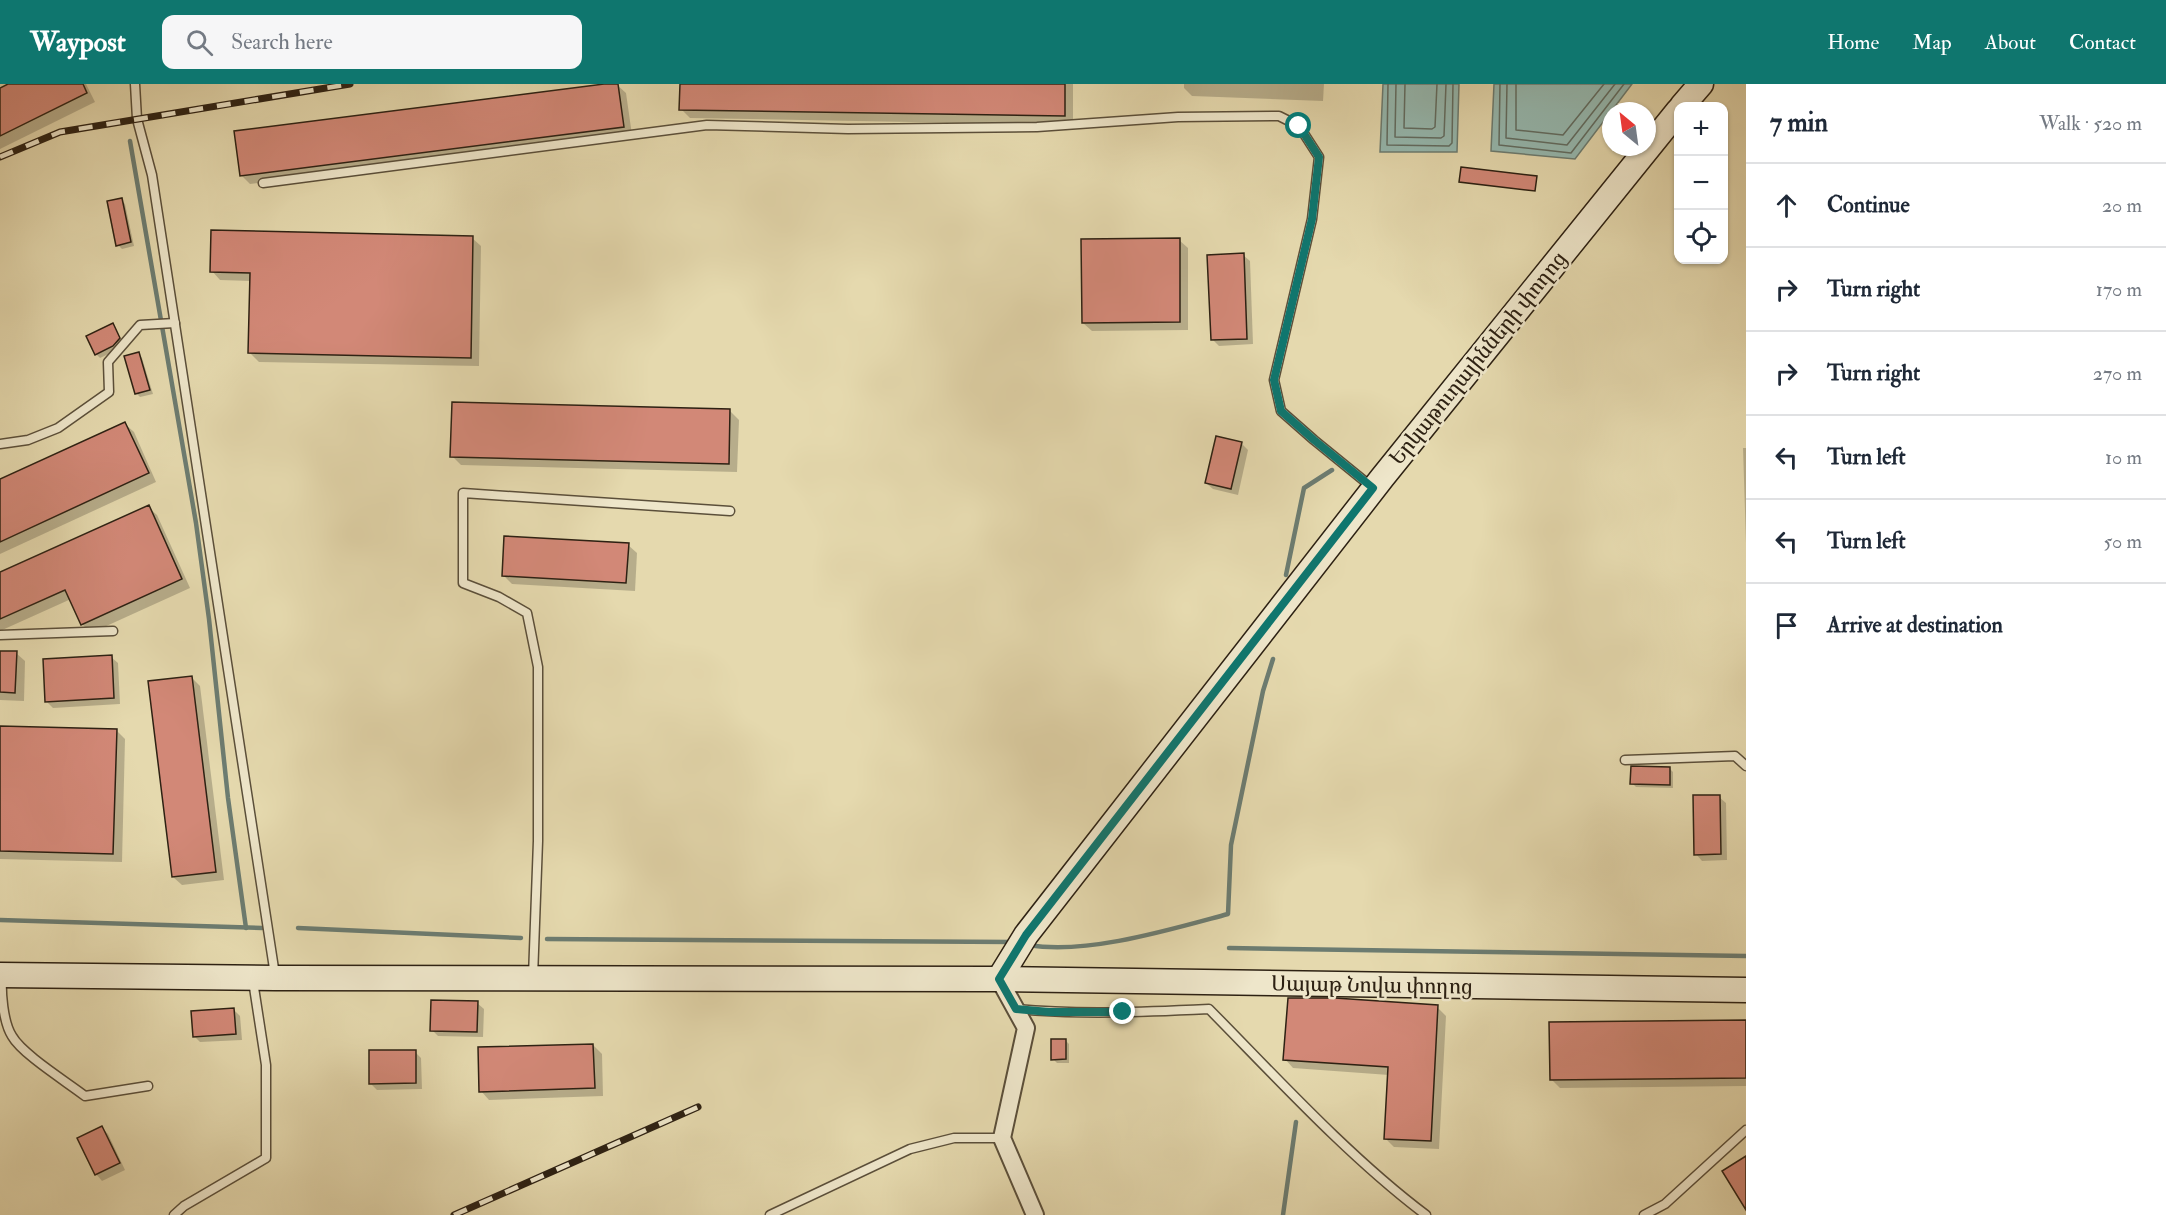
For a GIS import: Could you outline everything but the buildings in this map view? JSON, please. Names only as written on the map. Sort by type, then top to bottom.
[{"type":"main road","points":[[1685,102],[1701,84]]},
{"type":"main road","name":"Երկաթուղայինների փողոց","points":[[999,979],[1026,935],[1373,488],[1674,116]]},
{"type":"main road","name":"Սայաթ Նովա փողոց","points":[[1,975],[264,978],[999,979],[1746,990]]},
{"type":"street","points":[[999,979],[1026,1028],[1002,1138],[1035,1215]]},
{"type":"lane","points":[[135,84],[137,119],[152,175],[264,978],[266,1158],[184,1206],[174,1215]]},
{"type":"lane","points":[[263,183],[707,125],[848,129],[1037,127],[1178,117],[1279,116],[1299,126],[1319,157],[1312,219],[1274,380],[1281,411],[1373,488]]},
{"type":"lane","points":[[0,444],[28,440],[57,428],[109,392],[108,362],[140,326],[171,323]]},
{"type":"lane","points":[[533,978],[538,841],[538,667],[527,613],[498,597],[463,583],[463,493],[730,511]]},
{"type":"lane","points":[[0,635],[113,631]]},
{"type":"lane","points":[[1625,760],[1735,756],[1746,766]]},
{"type":"lane","points":[[1,975],[1,997],[12,1036],[33,1057],[85,1095],[148,1086]]},
{"type":"lane","points":[[1016,1009],[1049,1012],[1209,1009],[1318,1119],[1402,1197],[1426,1215]]},
{"type":"lane","points":[[1644,1215],[1665,1204],[1746,1130]]},
{"type":"lane","points":[[770,1215],[910,1149],[954,1138],[1002,1138]]},
{"type":"water","points":[[1383,84],[1459,84],[1457,152],[1380,152]]},
{"type":"water","points":[[1494,84],[1632,84],[1618,102],[1602,102],[1602,123],[1575,159],[1491,151]]},
{"type":"waterway","points":[[130,141],[196,523],[209,619],[228,798],[246,928]]},
{"type":"waterway","points":[[1286,575],[1304,488],[1332,470]]},
{"type":"waterway","points":[[1029,945],[1052,947],[1103,944],[1228,914],[1231,845],[1263,691],[1273,659]]},
{"type":"waterway","points":[[0,920],[262,928]]},
{"type":"waterway","points":[[298,928],[521,938]]},
{"type":"waterway","points":[[547,939],[1012,942]]},
{"type":"waterway","points":[[1229,948],[1746,956]]},
{"type":"waterway","points":[[1283,1215],[1296,1122]]},
{"type":"railway","points":[[0,157],[60,132],[350,84]]},
{"type":"railway","points":[[454,1215],[698,1107]]},
{"type":"route","points":[[1123,1012],[1049,1012],[1016,1009],[999,979],[1026,935],[1373,488],[1281,411],[1274,380],[1312,219],[1319,157],[1299,126]]}]
